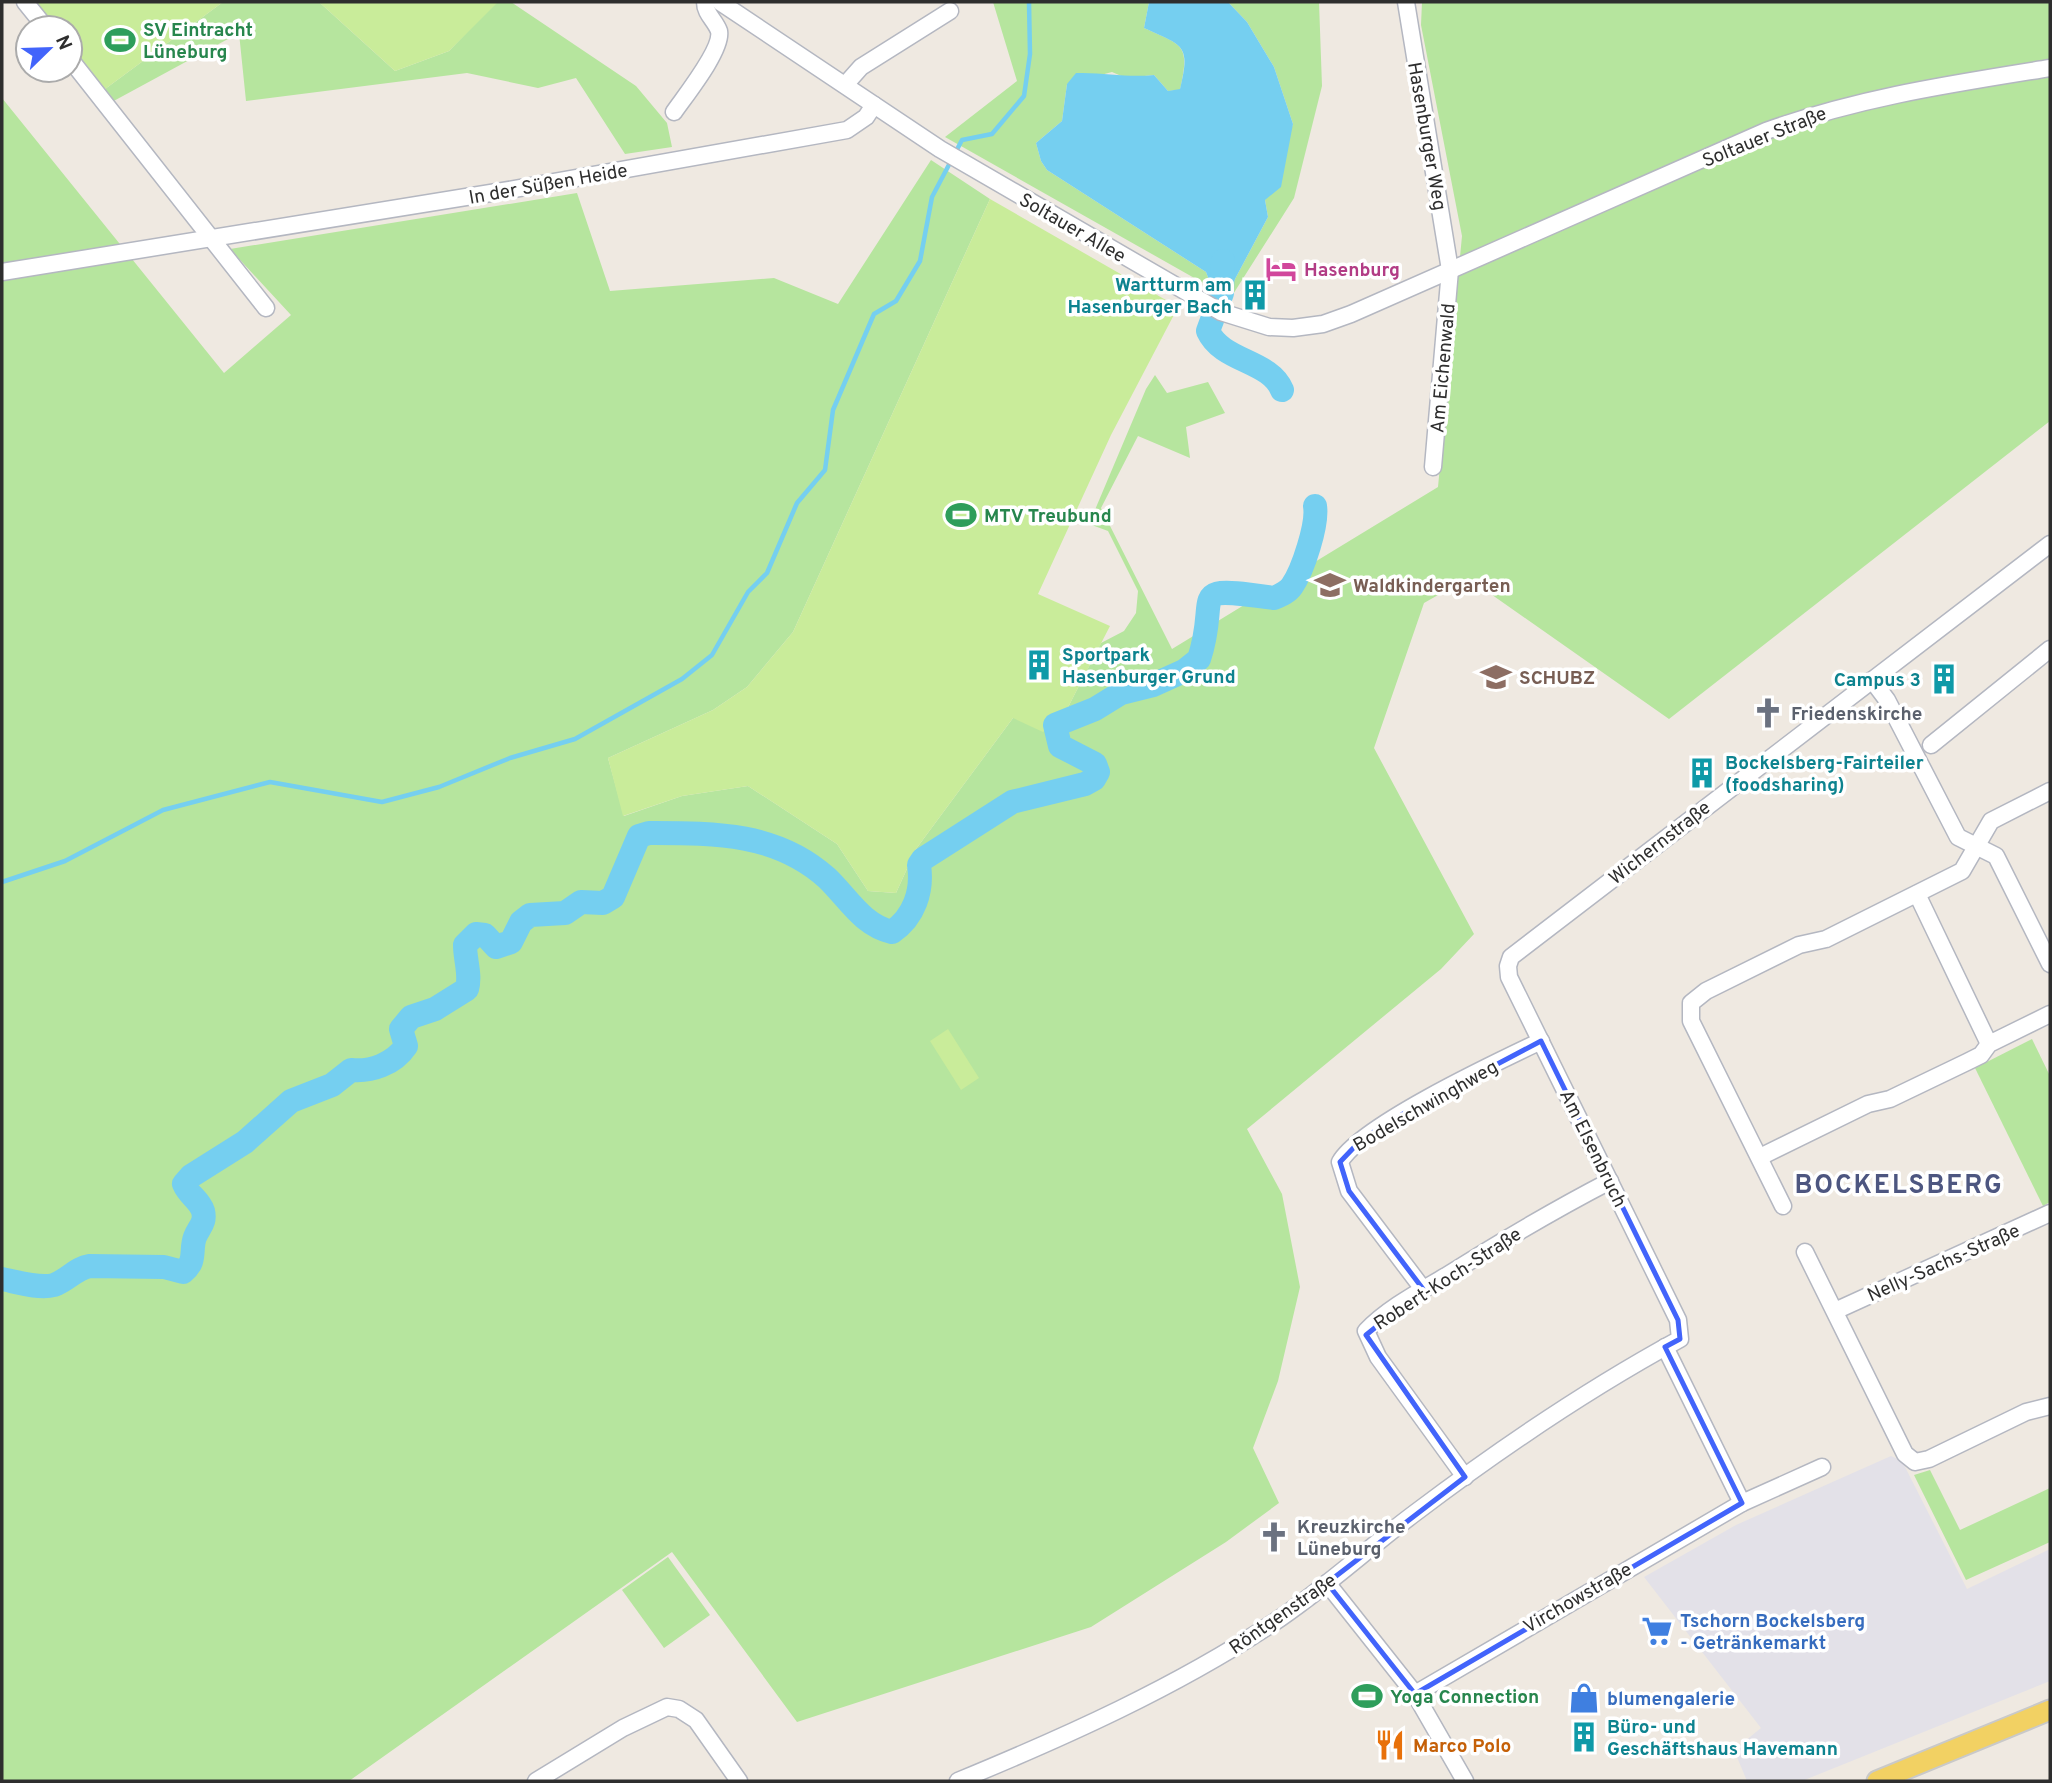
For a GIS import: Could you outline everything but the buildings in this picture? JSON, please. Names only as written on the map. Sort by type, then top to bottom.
[{"type":"main road","points":[[1877,1781],[2050,1710]]},
{"type":"street","points":[[674,112],[717,47],[719,31],[707,12],[705,2]]},
{"type":"street","points":[[720,2],[874,105]]},
{"type":"street","name":"Hasenburger Weg","points":[[1406,2],[1450,270]]},
{"type":"street","points":[[845,85],[861,67],[950,12]]},
{"type":"street","name":"Soltauer Straße","points":[[1450,270],[1766,131],[1815,114],[1881,96],[2050,68]]},
{"type":"street","points":[[84,77],[266,308]]},
{"type":"street","name":"Soltauer Allee","points":[[874,105],[961,162],[1201,301],[1221,312],[1269,327],[1322,324],[1450,270]]},
{"type":"street","name":"In der Süßen Heide","points":[[2,272],[503,191],[847,130],[866,117],[874,105]]},
{"type":"street","name":"Am Eichenwald","points":[[1433,467],[1450,270]]},
{"type":"street","name":"Wichernstraße","points":[[1508,966],[1511,957],[1541,932],[2050,544]]},
{"type":"street","points":[[1931,745],[2050,649]]},
{"type":"street","points":[[1872,680],[1888,700],[1958,837],[1996,856],[2050,964]]},
{"type":"street","points":[[1783,1206],[1691,1021],[1691,1003],[1706,991],[1799,945],[1826,939],[1962,871],[1991,821],[2050,791]]},
{"type":"street","points":[[1917,894],[1989,1044]]},
{"type":"street","name":"Am Elsenbruch","points":[[1508,966],[1509,977],[1681,1330]]},
{"type":"street","points":[[1760,1157],[1868,1104],[1890,1099],[1967,1062],[1981,1055],[1989,1044],[2050,1014]]},
{"type":"street","name":"Bodelschwinghweg","points":[[1423,1289],[1349,1191],[1340,1162],[1345,1153],[1361,1140],[1403,1114],[1456,1083],[1541,1041]]},
{"type":"street","name":"Robert-Koch-Straße","points":[[1465,1477],[1381,1361],[1366,1335],[1371,1326],[1423,1289],[1527,1225],[1610,1181]]},
{"type":"street","name":"Nelly-Sachs-Straße","points":[[1835,1311],[2050,1213]]},
{"type":"street","points":[[1805,1252],[1905,1454],[1914,1462],[1929,1460],[2026,1412],[2050,1406]]},
{"type":"street","name":"Röntgenstraße","points":[[958,1781],[1168,1687],[1277,1620],[1562,1407],[1680,1339],[1681,1330]]},
{"type":"street","points":[[1665,1347],[1742,1503]]},
{"type":"street","name":"Virchowstraße","points":[[1415,1694],[1578,1596],[1742,1503],[1822,1467]]},
{"type":"street","points":[[1327,1583],[1415,1694],[1465,1781]]},
{"type":"street","points":[[536,1781],[623,1728],[667,1707],[678,1709],[696,1720],[739,1781]]},
{"type":"highlighted area","points":[[1541,1041],[1678,1320],[1680,1339],[1665,1347],[1742,1503],[1415,1694],[1327,1583],[1465,1477],[1366,1335],[1423,1289],[1349,1191],[1340,1162],[1361,1140],[1403,1114]]},
{"type":"shaded area","points":[[1891,1456],[1902,1461],[1967,1589],[2050,1549],[2050,1681],[1802,1781],[1747,1781],[1734,1750],[1761,1728],[1644,1577],[1736,1525]]},
{"type":"green space","name":"SV Eintracht Lüneburg","points":[[30,2],[223,2],[101,92],[84,71],[84,14],[40,14]]},
{"type":"green space","points":[[223,2],[319,2],[395,71],[449,51],[496,2],[511,2],[636,86],[667,123],[672,147],[625,154],[576,78],[538,88],[467,73],[246,101],[239,33],[110,103],[101,92]]},
{"type":"green space","points":[[319,2],[497,3],[449,51],[395,71]]},
{"type":"green space","points":[[993,2],[1149,2],[1144,28],[1176,43],[1184,55],[1180,90],[1168,91],[1154,75],[1126,78],[1112,72],[1067,84],[1062,121],[1036,143],[1041,161],[1047,170],[1206,272],[1212,288],[945,137],[1017,81]]},
{"type":"green space","points":[[1228,2],[1319,2],[1322,86],[1294,198],[1230,299],[1226,296],[1268,217],[1265,200],[1293,124],[1274,67],[1247,22]]},
{"type":"green space","points":[[1422,2],[2050,2],[2050,421],[1669,719],[1468,578],[1424,603],[1374,748],[1474,934],[1441,969],[1247,1129],[1282,1194],[1300,1287],[1278,1381],[1253,1448],[1279,1503],[1226,1542],[1091,1627],[797,1722],[672,1552],[349,1781],[2,1781],[2,98],[224,373],[291,315],[230,249],[577,193],[610,291],[774,278],[838,304],[931,160],[990,199],[793,632],[747,687],[713,710],[608,758],[624,816],[682,796],[748,786],[837,844],[868,891],[896,893],[916,849],[1013,718],[1064,715],[1101,643],[1124,631],[1136,613],[1138,591],[1108,531],[1089,524],[1146,389],[1155,375],[1167,393],[1208,382],[1225,413],[1186,427],[1190,458],[1138,436],[1101,508],[1172,649],[1438,487],[1462,236],[1421,25]]},
{"type":"green space","name":"MTV Treubund","points":[[990,199],[1178,307],[1111,435],[1038,594],[1110,626],[1064,715],[1043,732],[1013,718],[916,849],[896,893],[868,891],[837,844],[748,786],[682,796],[623,816],[608,758],[713,710],[747,687],[793,632]]},
{"type":"green space","points":[[948,1029],[979,1078],[961,1090],[930,1041]]},
{"type":"green space","points":[[2032,1039],[2050,1076],[2050,1202],[2043,1206],[1975,1068]]},
{"type":"green space","points":[[1930,1470],[1960,1530],[2050,1488],[2050,1542],[1966,1580],[1914,1475]]},
{"type":"green space","points":[[668,1557],[710,1615],[664,1648],[622,1590]]},
{"type":"water","points":[[1149,2],[1228,2],[1247,22],[1274,67],[1293,124],[1281,187],[1265,200],[1268,217],[1226,296],[1212,288],[1206,272],[1047,170],[1041,161],[1036,143],[1062,121],[1067,84],[1076,73],[1154,75],[1168,91],[1180,89],[1184,55],[1175,43],[1144,28]]},
{"type":"waterway","points":[[2,882],[65,861],[163,810],[270,782],[382,802],[439,787],[510,758],[575,739],[682,679],[712,655],[748,592],[767,573],[797,503],[825,470],[833,410],[874,314],[896,301],[920,261],[932,197],[962,140],[992,134],[1024,96],[1030,54],[1029,2]]},
{"type":"waterway","points":[[1223,261],[1222,293],[1208,331],[1224,349],[1267,372],[1282,390]]},
{"type":"waterway","points":[[2,1279],[48,1286],[90,1266],[164,1267],[183,1272],[192,1260],[195,1237],[204,1219],[201,1207],[184,1184],[191,1176],[245,1142],[291,1101],[332,1085],[351,1070],[374,1068],[395,1058],[406,1046],[401,1029],[411,1017],[435,1009],[467,989],[465,945],[476,934],[485,935],[496,947],[511,942],[521,922],[530,915],[565,913],[581,902],[603,903],[613,897],[639,836],[649,833],[720,835],[743,838],[787,852],[827,878],[864,917],[892,932],[906,919],[915,903],[920,884],[919,865],[923,859],[1012,802],[1085,784],[1094,779],[1098,772],[1095,764],[1060,746],[1055,725],[1095,709],[1121,693],[1153,685],[1184,671],[1199,659],[1210,599],[1216,594],[1274,598],[1290,588],[1309,547],[1315,506]]},
{"type":"place","name":"SV Eintracht Lüneburg","points":[[120,40]]},
{"type":"place","name":"Hasenburg","points":[[1281,269]]},
{"type":"place","name":"Wartturm am Hasenburger Bach","points":[[1255,295]]},
{"type":"place","name":"MTV Treubund","points":[[961,515]]},
{"type":"place","name":"Waldkindergarten","points":[[1330,585]]},
{"type":"place","name":"Sportpark Hasenburger Grund","points":[[1039,665]]},
{"type":"place","name":"SCHUBZ","points":[[1496,677]]},
{"type":"place","name":"Campus 3","points":[[1944,679]]},
{"type":"place","name":"Friedenskirche","points":[[1768,713]]},
{"type":"place","name":"Bockelsberg-Fairteiler (foodsharing)","points":[[1702,773]]},
{"type":"place","name":"Kreuzkirche Lüneburg","points":[[1274,1537]]},
{"type":"place","name":"Tschorn Bockelsberg - Getränkemarkt","points":[[1657,1631]]},
{"type":"place","name":"Yoga Connection","points":[[1367,1696]]},
{"type":"place","name":"blumengalerie","points":[[1584,1698]]},
{"type":"place","name":"Büro- und Geschäftshaus Havemann","points":[[1584,1737]]},
{"type":"place","name":"Marco Polo","points":[[1390,1745]]},
{"type":"district","name":"BOCKELSBERG","points":[[1899,1184]]}]
